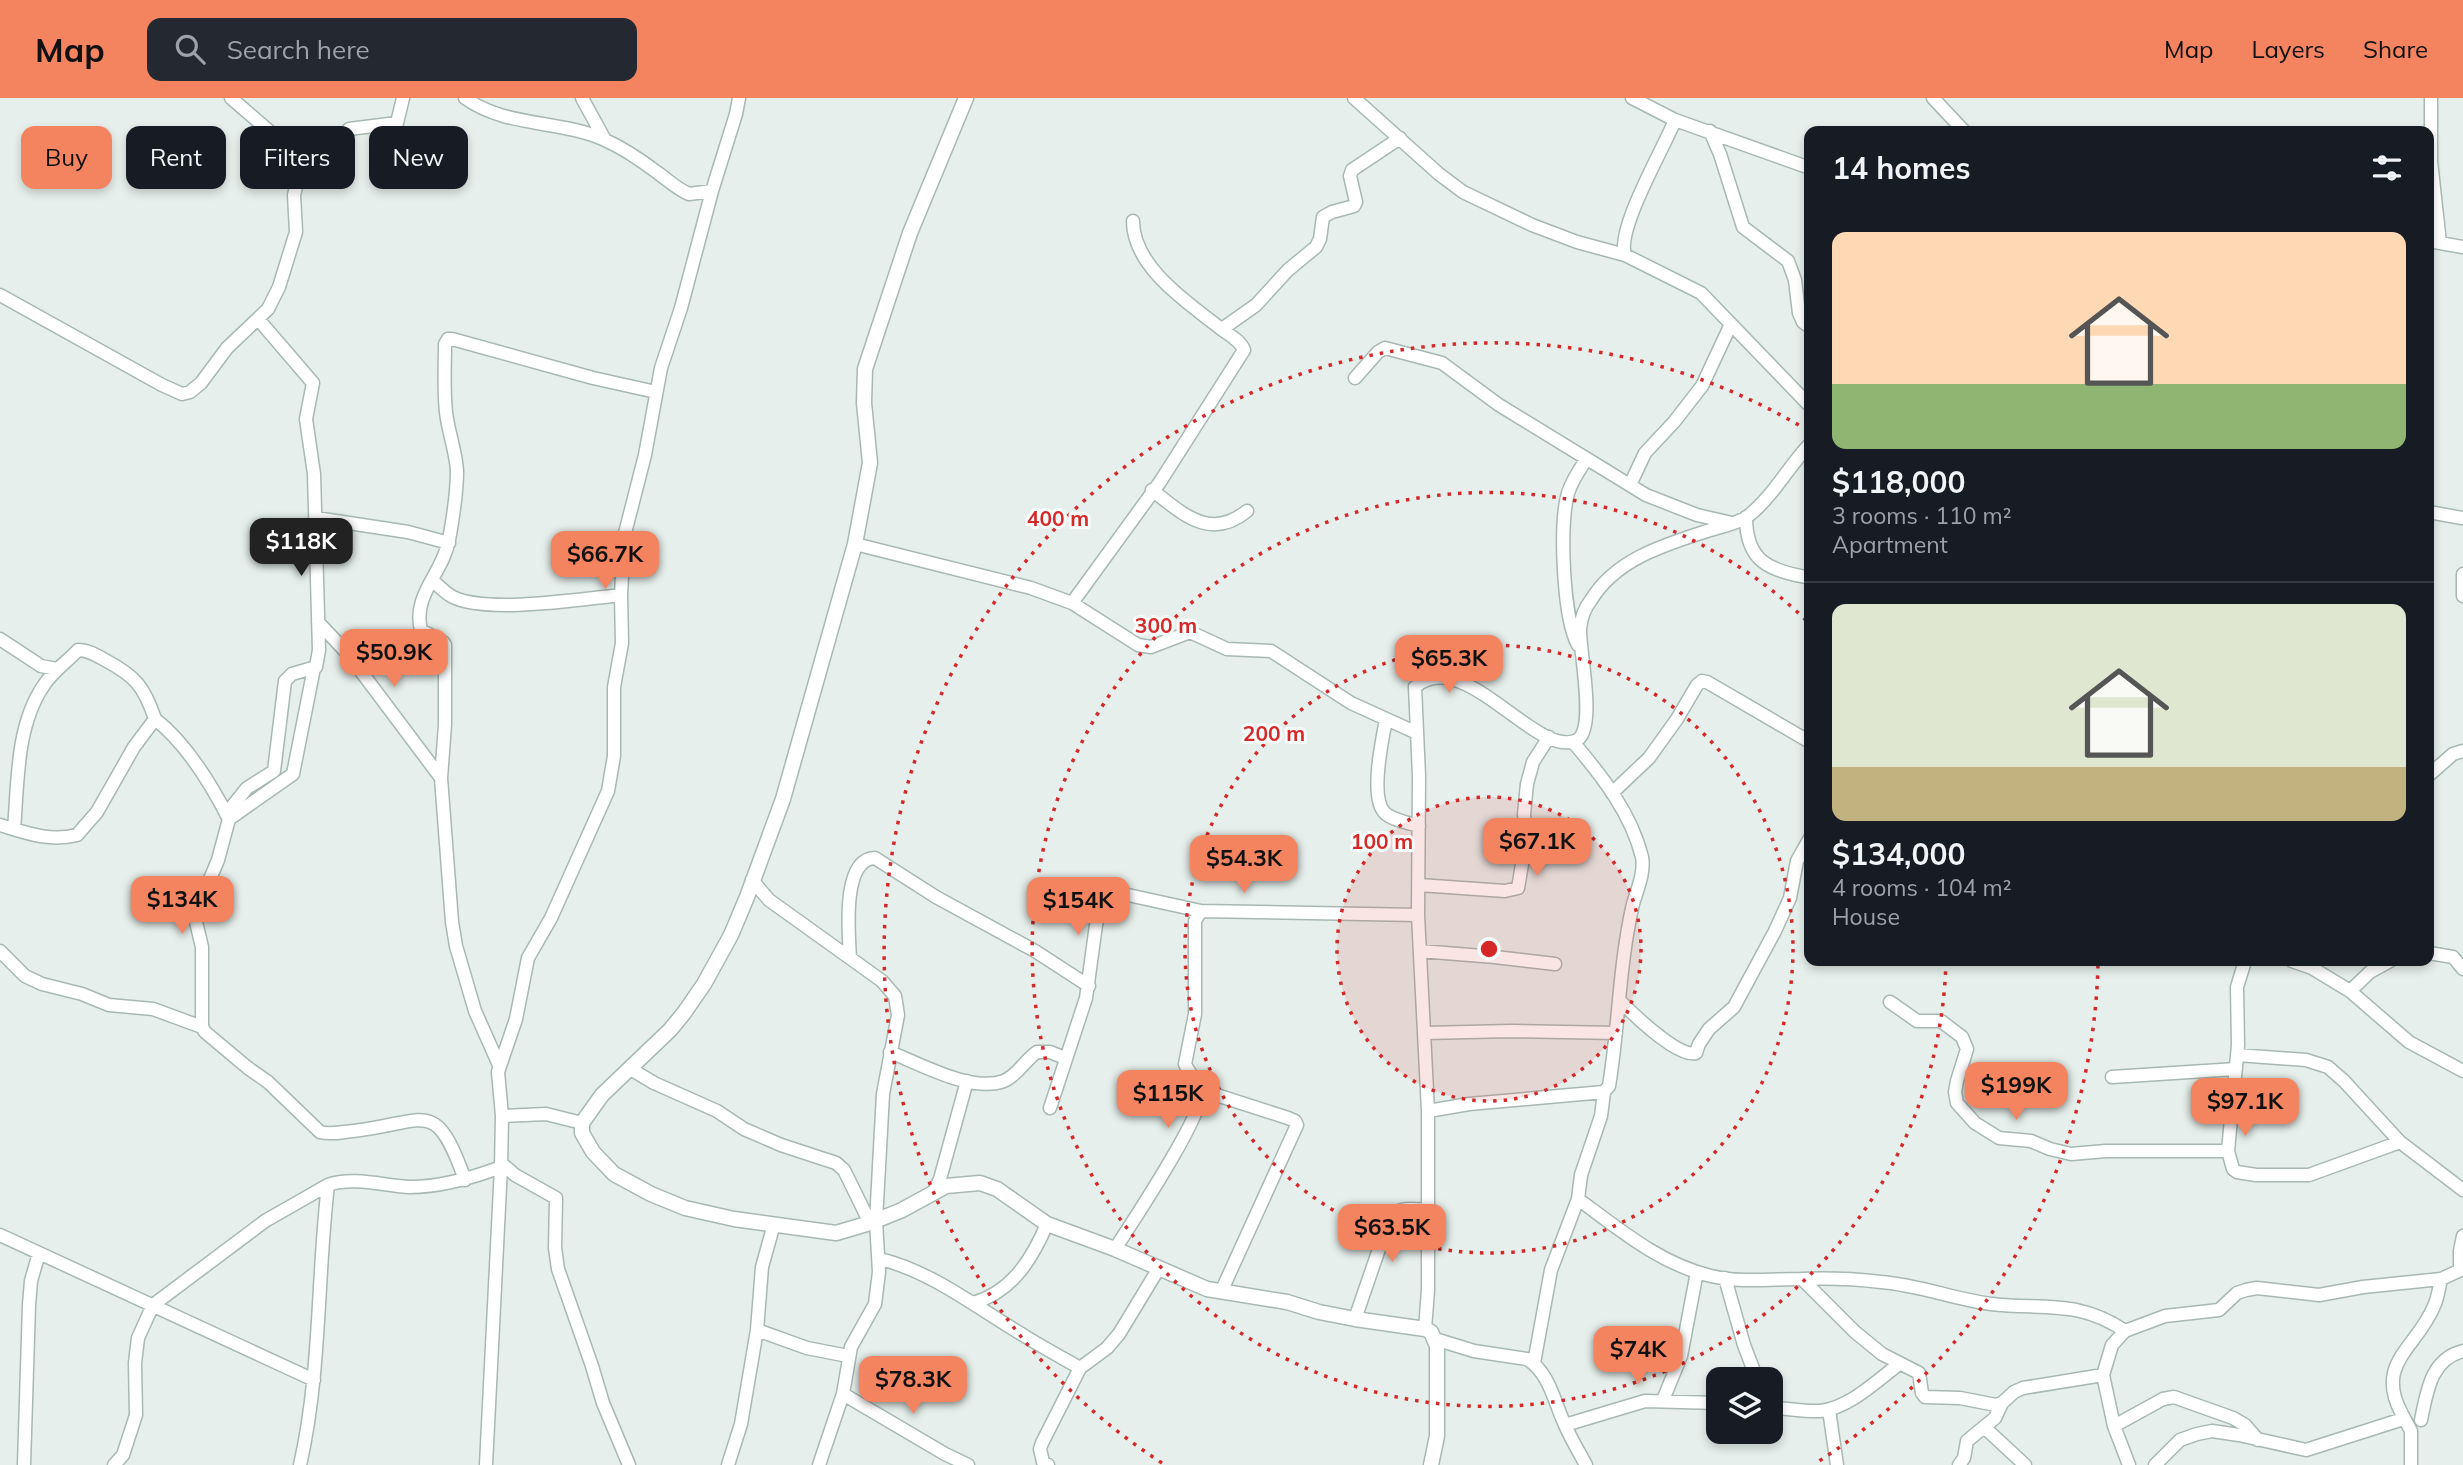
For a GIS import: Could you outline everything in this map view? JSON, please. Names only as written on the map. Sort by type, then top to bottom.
[{"type":"street","points":[[231,98],[263,126]]},
{"type":"street","points":[[355,128],[397,123],[403,98]]},
{"type":"street","points":[[465,98],[506,116],[587,133],[605,140],[692,195],[712,191]]},
{"type":"street","points":[[582,98],[605,140]]},
{"type":"street","points":[[486,1465],[501,1165],[502,1116],[497,1080],[499,1065],[516,1020],[528,958],[551,918],[608,791],[614,756],[614,687],[622,643],[624,537],[645,455],[656,392],[734,122],[738,98]]},
{"type":"street","points":[[966,98],[910,233],[863,375],[870,463],[855,544],[783,799],[731,935],[704,984],[670,1030],[602,1095],[582,1123],[582,1133],[593,1152],[614,1174],[650,1194],[685,1208],[734,1219],[836,1233],[873,1222],[954,1184],[979,1183],[997,1189],[1048,1224],[1115,1249],[1207,1289],[1287,1302],[1319,1312],[1430,1334],[1474,1350],[1527,1359],[1534,1363],[1545,1377],[1565,1425],[1586,1465]]},
{"type":"street","points":[[1354,98],[1463,192],[1566,238],[1625,255],[1701,293],[1804,400]]},
{"type":"street","points":[[1632,98],[1675,120],[1804,166]]},
{"type":"street","points":[[1933,98],[1960,126]]},
{"type":"street","points":[[2431,98],[2431,126]]},
{"type":"street","points":[[1625,255],[1623,242],[1631,218],[1675,120]]},
{"type":"street","points":[[1710,131],[1724,165],[1742,224],[1788,261],[1795,280],[1799,313],[1804,323]]},
{"type":"street","points":[[1222,330],[1256,305],[1287,270],[1317,247],[1321,239],[1323,217],[1354,206],[1356,202],[1351,172],[1399,138]]},
{"type":"street","points":[[0,295],[162,385],[182,394],[190,392],[201,383],[227,348],[258,319],[275,297],[296,232],[295,189]]},
{"type":"street","points":[[1072,603],[1160,482],[1244,351],[1243,346],[1178,297],[1164,282],[1142,251],[1135,237],[1133,221]]},
{"type":"street","points":[[2434,242],[2463,247]]},
{"type":"street","points":[[227,817],[293,773],[319,650],[314,474],[306,419],[313,383],[258,319]]},
{"type":"street","points":[[1630,485],[1645,453],[1702,386],[1731,324]]},
{"type":"street","points":[[499,1065],[475,1011],[456,946],[441,778],[445,725],[445,645],[421,630],[420,603],[449,543],[457,474],[456,451],[446,410],[445,344],[448,339],[656,392]]},
{"type":"street","points":[[1355,378],[1378,352],[1385,348],[1442,363],[1499,405],[1646,495],[1697,515],[1732,523]]},
{"type":"street","points":[[1431,1465],[1437,1436],[1430,1334],[1428,1111],[1418,915],[1419,826],[1415,687],[1427,678],[1451,678],[1473,688],[1549,737],[1564,743],[1573,742],[1583,736],[1586,719],[1585,678],[1580,633],[1583,614],[1592,597],[1618,571],[1656,548],[1746,517],[1763,501],[1804,451]]},
{"type":"street","points":[[1581,652],[1573,637],[1565,586],[1565,509],[1568,493],[1586,460]]},
{"type":"street","points":[[1152,490],[1189,518],[1209,526],[1230,522],[1248,511]]},
{"type":"street","points":[[2434,513],[2462,519]]},
{"type":"street","points":[[1746,517],[1747,540],[1766,566],[1804,577]]},
{"type":"street","points":[[316,518],[408,532],[449,543]]},
{"type":"street","points":[[855,544],[1031,588],[1072,603],[1138,645],[1159,645],[1179,634],[1190,632],[1227,649],[1270,651],[1351,703],[1417,733]]},
{"type":"street","points":[[2463,574],[2463,596]]},
{"type":"street","points":[[432,580],[453,597],[481,603],[540,604],[621,595]]},
{"type":"street","points":[[318,622],[348,654],[441,778]]},
{"type":"street","points":[[0,639],[41,666],[57,669]]},
{"type":"street","points":[[14,829],[23,737],[37,696],[57,669],[78,650],[92,653],[124,670],[138,681],[148,697],[155,719],[178,741],[227,817]]},
{"type":"street","points":[[202,1027],[202,947],[195,919],[200,902],[218,860],[227,817],[247,788],[274,771],[285,681],[292,674],[314,668]]},
{"type":"street","points":[[1612,793],[1649,758],[1702,681],[1804,739]]},
{"type":"street","points":[[0,825],[37,837],[73,836],[82,831],[97,812],[134,747],[155,719]]},
{"type":"street","points":[[1386,720],[1379,767],[1379,800],[1386,814],[1419,826]]},
{"type":"street","points":[[1419,885],[1505,891],[1518,888],[1526,841],[1524,814],[1527,784],[1534,762],[1549,737]]},
{"type":"street","points":[[1534,1363],[1551,1270],[1577,1199],[1581,1175],[1601,1116],[1604,1092],[1609,1086],[1629,926],[1643,866],[1630,826],[1612,793],[1599,772],[1573,742]]},
{"type":"street","points":[[2434,771],[2453,754],[2463,751]]},
{"type":"street","points":[[1620,1001],[1658,1035],[1689,1054],[1696,1053],[1709,1029],[1734,1007],[1776,931],[1790,898],[1797,861],[1804,849]]},
{"type":"street","points":[[850,958],[849,897],[852,881],[862,864],[867,859],[875,858],[936,897],[1035,951],[1088,986]]},
{"type":"street","points":[[752,880],[769,900],[882,981],[895,996],[898,1015],[883,1094],[873,1222],[880,1259],[875,1304],[858,1332],[848,1356],[843,1394],[819,1465]]},
{"type":"street","points":[[1050,1108],[1088,986],[1100,901],[1105,894],[1119,892],[1201,911],[1418,915]]},
{"type":"street","points":[[1115,1249],[1200,1104],[1200,1090],[1185,1064],[1195,1014],[1195,921],[1201,911]]},
{"type":"street","points":[[0,951],[25,976],[42,984],[82,994],[109,1005],[160,1011],[202,1027],[224,1049],[268,1082],[320,1132],[329,1134],[365,1130],[411,1121],[435,1123],[441,1127],[455,1152],[465,1180]]},
{"type":"street","points":[[1420,951],[1555,964]]},
{"type":"street","points":[[2434,954],[2452,957],[2463,969]]},
{"type":"street","points":[[2243,966],[2237,987],[2236,1055],[2228,1151],[2233,1169],[2237,1172],[2298,1177],[2400,1142]]},
{"type":"street","points":[[2306,966],[2350,991],[2400,1036],[2463,1072]]},
{"type":"street","points":[[2350,991],[2370,972],[2381,966]]},
{"type":"street","points":[[1890,1002],[1910,1018],[1919,1021],[1941,1021],[1962,1037],[1967,1049],[1957,1081],[1956,1097],[1963,1112],[1989,1134],[1999,1138],[2031,1141],[2071,1154],[2106,1151],[2228,1151]]},
{"type":"street","points":[[1424,1033],[1616,1033]]},
{"type":"street","points":[[890,1052],[967,1081],[1004,1081],[1037,1052],[1050,1052],[1065,1058]]},
{"type":"street","points":[[2236,1055],[2305,1059],[2328,1068],[2344,1081],[2400,1142],[2463,1191]]},
{"type":"street","points":[[629,1068],[654,1083],[717,1111],[744,1129],[781,1145],[836,1163],[844,1170],[873,1222]]},
{"type":"street","points":[[2112,1077],[2235,1069]]},
{"type":"street","points":[[934,1192],[967,1081]]},
{"type":"street","points":[[1200,1090],[1288,1118],[1297,1125],[1222,1292]]},
{"type":"street","points":[[1428,1111],[1469,1104],[1604,1092]]},
{"type":"street","points":[[502,1116],[546,1114],[582,1123]]},
{"type":"street","points":[[114,1465],[123,1455],[136,1415],[135,1363],[138,1338],[153,1305],[265,1221],[328,1185],[357,1182],[414,1187],[465,1180],[501,1165]]},
{"type":"street","points":[[501,1165],[556,1198],[555,1248],[558,1269],[603,1403],[629,1465]]},
{"type":"street","points":[[300,1465],[314,1380],[322,1237],[328,1185]]},
{"type":"street","points":[[1577,1199],[1654,1253],[1697,1272],[1725,1278],[1886,1282],[1994,1304],[2060,1306],[2098,1316],[2124,1331]]},
{"type":"street","points":[[1356,1319],[1390,1217],[1403,1209],[1429,1210]]},
{"type":"street","points":[[729,1465],[741,1424],[757,1330],[762,1267],[774,1224]]},
{"type":"street","points":[[973,1303],[995,1294],[1009,1284],[1038,1245],[1048,1224]]},
{"type":"street","points":[[0,1235],[314,1380]]},
{"type":"street","points":[[2129,1465],[2114,1426],[2103,1375],[2112,1345],[2124,1331],[2165,1316],[2219,1310],[2237,1293],[2257,1288],[2319,1295],[2363,1287],[2441,1279],[2462,1269],[2460,1251],[2463,1236]]},
{"type":"street","points":[[24,1465],[29,1305],[31,1281],[39,1253]]},
{"type":"street","points":[[880,1259],[929,1279],[1080,1367]]},
{"type":"street","points":[[1044,1464],[1040,1449],[1042,1443],[1080,1367],[1107,1348],[1119,1334],[1159,1268]]},
{"type":"street","points":[[1663,1400],[1681,1356],[1697,1272]]},
{"type":"street","points":[[1725,1278],[1753,1367]]},
{"type":"street","points":[[1802,1279],[1854,1332],[1899,1364],[1919,1373],[1925,1398],[1960,1398],[1996,1405],[2023,1388],[2103,1375]]},
{"type":"street","points":[[2412,1465],[2411,1431],[2393,1394],[2392,1384],[2394,1373],[2410,1342],[2434,1308],[2441,1279]]},
{"type":"street","points":[[757,1330],[807,1348],[848,1356]]},
{"type":"street","points":[[2421,1420],[2430,1381],[2437,1366],[2445,1358],[2463,1350]]},
{"type":"street","points":[[1783,1408],[1829,1410],[1857,1396],[1899,1364]]},
{"type":"street","points":[[843,1394],[968,1465]]},
{"type":"street","points":[[2114,1426],[2163,1399],[2174,1397],[2232,1418],[2245,1425],[2258,1440]]},
{"type":"street","points":[[1565,1425],[1645,1401],[1706,1402]]},
{"type":"street","points":[[1959,1465],[1964,1458],[1967,1441],[1995,1418],[2002,1403]]},
{"type":"street","points":[[1783,1405],[1787,1408]]},
{"type":"street","points":[[1829,1410],[1837,1465]]},
{"type":"street","points":[[2155,1465],[2179,1440],[2197,1434],[2220,1432],[2306,1450],[2400,1420],[2402,1415]]},
{"type":"street","points":[[1984,1427],[2025,1465]]}]
